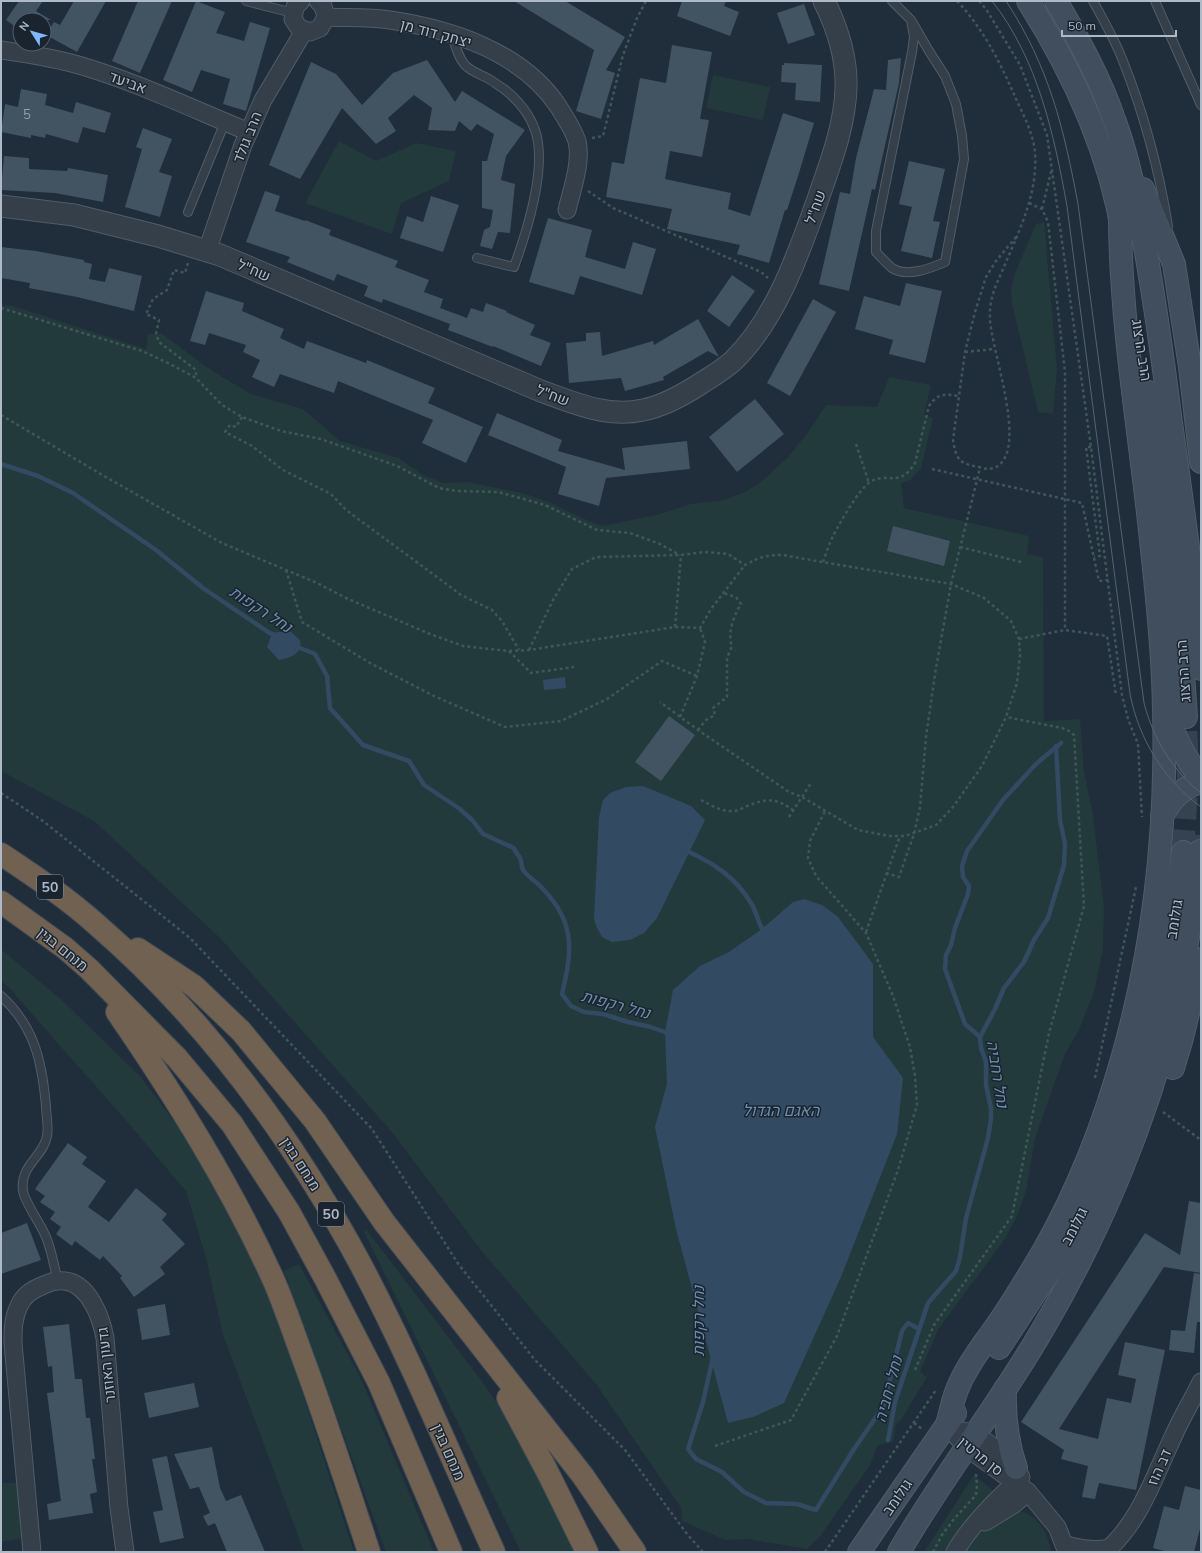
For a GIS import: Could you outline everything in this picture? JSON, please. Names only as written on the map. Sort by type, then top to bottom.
[{"type":"highway","name":"מנחם בגין","points":[[1,854],[64,898],[96,924],[162,986],[229,1061],[276,1126],[319,1192],[362,1267],[408,1362],[494,1552]]},
{"type":"highway","name":"מנחם בגין","points":[[1,902],[65,948],[89,970],[177,1058],[232,1124],[289,1212],[325,1278],[378,1383],[451,1552]]},
{"type":"highway","points":[[96,924],[144,952],[194,986],[241,1031],[315,1121],[384,1222],[583,1476],[635,1552]]},
{"type":"highway","points":[[89,970],[174,1098],[213,1164],[249,1230],[274,1282],[298,1343],[369,1552]]},
{"type":"highway","points":[[476,1341],[524,1426],[587,1552]]},
{"type":"main road","name":"הרב הרצוג","points":[[1028,1],[1056,49],[1096,134],[1112,184],[1120,220],[1141,340],[1171,554],[1179,616],[1186,717]]},
{"type":"main road","name":"הרב הרצוג","points":[[1056,1],[1083,49],[1104,92],[1116,123],[1124,150],[1146,250],[1159,330],[1196,606],[1201,669]]},
{"type":"main road","points":[[1124,150],[1151,206],[1174,264],[1190,367],[1201,462]]},
{"type":"main road","points":[[947,1425],[954,1398],[964,1374],[1006,1312],[1044,1250],[1075,1190],[1094,1145],[1124,1054],[1145,965],[1156,891],[1152,820],[1164,707],[1160,630],[1122,288],[1120,220]]},
{"type":"main road","points":[[1164,707],[1183,751],[1194,769],[1201,777]]},
{"type":"main road","points":[[1152,820],[1177,795],[1189,787],[1201,782]]},
{"type":"main road","name":"גולומב","points":[[859,1552],[1024,1313],[1053,1266],[1076,1222],[1108,1153],[1142,1052],[1158,994],[1191,852],[1195,898],[1174,1009],[1162,1053],[1127,1153],[1090,1242],[1044,1328],[931,1499],[899,1552]]},
{"type":"main road","points":[[1090,1242],[1134,1171],[1150,1136],[1160,1110],[1182,1038],[1201,959]]},
{"type":"main road","points":[[1005,1389],[1005,1424],[1008,1442],[1020,1480]]},
{"type":"street","points":[[298,4],[293,19],[295,24],[304,31],[310,32],[320,28],[326,17],[323,6],[318,1]]},
{"type":"street","name":"שח\"ל","points":[[1,206],[74,215],[158,236],[220,255],[541,391],[579,405],[620,413],[644,410],[680,397],[732,362],[751,341],[766,321],[782,290],[812,216],[842,123],[846,88],[844,62],[831,15],[824,1]]},
{"type":"street","name":"יצחק דוד מן","points":[[326,17],[389,20],[463,37],[494,52],[530,74],[551,96],[568,122],[577,141],[578,166],[567,210]]},
{"type":"street","name":"הרב גולד","points":[[207,251],[243,145],[263,100],[304,31]]},
{"type":"street","name":"אביעד","points":[[1,50],[23,53],[80,66],[146,88],[249,132]]},
{"type":"street","points":[[32,1552],[13,1343],[14,1323],[19,1306],[26,1296],[38,1287],[58,1281]]},
{"type":"street","name":"גדעון האוזנר","points":[[58,1281],[70,1283],[85,1293],[94,1305],[102,1321],[105,1338],[118,1508],[124,1552]]},
{"type":"street","name":"דב הוז","points":[[1065,1548],[1107,1550],[1129,1526],[1141,1506],[1173,1436],[1201,1382]]},
{"type":"street","name":"סן מרטין","points":[[947,1425],[970,1441],[999,1470],[1020,1480],[1056,1527],[1065,1548]]},
{"type":"street","points":[[959,1545],[1013,1505],[1020,1480]]},
{"type":"lane","points":[[246,1],[298,4]]},
{"type":"lane","points":[[892,1],[911,20],[945,76],[956,104],[962,136],[964,159],[945,262],[924,270],[909,272],[894,269],[876,252],[876,231],[912,52],[914,37],[911,20]]},
{"type":"lane","points":[[1093,1],[1123,61],[1143,120],[1165,207],[1174,264]]},
{"type":"lane","points":[[1155,1],[1201,105]]},
{"type":"lane","points":[[452,34],[458,55],[466,66],[491,80],[513,96],[525,110],[535,130],[539,158],[536,186],[527,229],[514,267],[477,258]]},
{"type":"lane","points":[[188,212],[225,122]]},
{"type":"lane","points":[[1,996],[19,1015],[29,1031],[37,1052],[44,1086],[48,1137],[27,1170],[24,1178],[23,1190],[46,1237],[58,1281]]},
{"type":"path","points":[[577,141],[603,136],[622,55],[637,18],[646,1]]},
{"type":"path","points":[[957,1],[985,38],[1008,79],[1029,126],[1035,151],[1034,184],[1029,203],[1016,237],[994,287],[990,303],[990,321],[1010,419],[1010,439],[1007,453],[998,466],[990,470],[967,465],[960,460],[955,453],[953,440],[965,352],[975,312],[986,277],[996,261],[1016,237]]},
{"type":"path","points":[[978,1],[986,9],[1020,65],[1047,135],[1091,446],[1122,695],[1128,719],[1138,744],[1152,820]]},
{"type":"path","points":[[1052,165],[1042,208],[1048,222],[1066,372],[1065,630]]},
{"type":"path","points":[[574,180],[613,208],[762,272],[782,290]]},
{"type":"path","points":[[1029,203],[1042,208]]},
{"type":"path","points":[[185,273],[174,270],[167,290],[153,299],[146,314],[159,320],[156,334],[159,342],[196,370],[196,378]]},
{"type":"path","points":[[1,308],[126,345],[170,364],[196,378],[222,405],[242,417],[281,431],[321,439],[397,466],[439,488],[456,491],[498,492],[520,498],[545,505],[597,530],[630,533],[660,544],[681,555]]},
{"type":"path","points":[[965,352],[995,349]]},
{"type":"path","points":[[823,562],[833,536],[863,487],[878,479],[904,477],[910,471],[915,463],[929,406],[934,398],[948,394],[959,396]]},
{"type":"path","points":[[1,415],[110,480],[222,543],[317,583],[346,598],[430,634],[463,646],[520,651],[676,627],[700,628]]},
{"type":"path","points":[[242,417],[236,427],[230,425],[225,432],[252,446],[282,470],[331,494],[346,510],[461,595],[492,610],[502,621],[520,651]]},
{"type":"path","points":[[856,444],[869,483]]},
{"type":"path","points":[[1091,446],[1086,447],[1100,556],[1094,557]]},
{"type":"path","points":[[886,872],[899,877],[914,834],[920,807],[926,737],[936,668],[951,584],[980,468]]},
{"type":"path","points":[[932,469],[1082,503],[1099,581],[1108,580]]},
{"type":"path","points":[[960,547],[1021,562]]},
{"type":"path","points":[[529,650],[553,600],[572,569],[596,557],[681,555],[705,552],[728,554],[746,565]]},
{"type":"path","points":[[676,627],[681,555]]},
{"type":"path","points":[[660,702],[680,717],[698,730],[789,792],[802,797],[858,830],[888,836],[914,834],[936,825],[953,807],[982,766],[1006,717],[1017,683],[1020,656],[1019,639],[1011,621],[984,598],[951,584],[782,555],[766,555],[757,558],[746,565],[710,609],[700,628],[705,642],[696,676],[680,717]]},
{"type":"path","points":[[286,570],[302,622],[370,663],[434,696],[505,728],[561,721],[607,699],[662,661],[696,676]]},
{"type":"path","points":[[698,730],[706,720],[715,715],[713,708],[728,696],[727,658],[732,646],[729,639],[736,612],[741,604],[736,597],[723,593]]},
{"type":"path","points":[[1019,639],[1065,630],[1107,636],[1116,695]]},
{"type":"path","points":[[508,651],[531,673],[574,667]]},
{"type":"path","points":[[915,1370],[934,1325],[1012,1216],[1048,1033],[1084,906],[1074,735],[1062,728],[1006,717]]},
{"type":"path","points":[[789,817],[812,783]]},
{"type":"path","points":[[1,793],[43,821],[190,938],[372,1129],[459,1265],[535,1360],[625,1450],[687,1534],[703,1552]]},
{"type":"path","points":[[701,800],[726,811],[734,811],[764,799],[781,802],[793,810]]},
{"type":"path","points":[[716,1446],[791,1420],[837,1336],[898,1170],[917,1105],[915,1076],[910,1047],[893,996],[866,932],[816,876],[808,858],[810,841],[825,811]]},
{"type":"path","points":[[866,932],[900,836]]},
{"type":"path","points":[[1094,1084],[1100,1063],[1136,886]]},
{"type":"path","points":[[1160,1110],[1201,1140]]},
{"type":"path","points":[[825,1552],[938,1387]]},
{"type":"path","points":[[933,1552],[942,1535],[954,1518],[976,1495],[977,1485],[975,1471]]},
{"type":"green space","points":[[713,75],[770,87],[763,120],[706,108]]},
{"type":"green space","points":[[339,141],[376,161],[416,143],[456,151],[449,181],[401,203],[392,234],[305,203]]},
{"type":"green space","points":[[1044,222],[1057,369],[1053,414],[1038,412],[1012,304],[1011,290],[1015,273],[1036,224]]},
{"type":"green space","points":[[1,305],[13,306],[146,349],[148,334],[162,334],[214,372],[251,394],[303,409],[340,441],[399,458],[423,475],[444,483],[468,482],[526,494],[549,502],[602,526],[656,515],[691,504],[724,500],[747,491],[764,479],[788,457],[809,431],[826,405],[877,407],[889,377],[931,385],[924,415],[933,418],[921,468],[911,480],[901,483],[904,508],[1029,536],[1027,554],[1043,557],[1044,721],[1080,719],[1084,771],[1093,815],[1104,908],[1103,950],[1094,992],[1079,1030],[1065,1054],[1035,1138],[1026,1191],[1017,1216],[1005,1239],[939,1328],[920,1372],[927,1377],[901,1420],[896,1424],[893,1442],[878,1445],[870,1465],[819,1538],[807,1549],[747,1539],[725,1540],[682,1521],[681,1508],[596,1384],[483,1253],[391,1131],[221,939],[94,821],[1,771]]},
{"type":"green space","points":[[1,949],[64,1002],[141,1077],[201,1157],[250,1251],[288,1348],[354,1552],[304,1552],[223,1335],[206,1258],[186,1191],[129,1124],[10,989],[1,981]]},
{"type":"green space","points":[[366,1229],[481,1380],[536,1460],[577,1552],[521,1552],[364,1232]]},
{"type":"green space","points":[[299,1264],[361,1379],[434,1552],[386,1552],[284,1271]]},
{"type":"green space","points":[[974,1475],[996,1493],[961,1528],[945,1552],[924,1552]]},
{"type":"green space","points":[[1,1483],[18,1483],[21,1539],[1,1542]]},
{"type":"green space","points":[[1017,1511],[1031,1516],[1041,1526],[1048,1538],[1051,1552],[966,1552],[973,1539],[985,1528],[1012,1512]]},
{"type":"water","points":[[291,632],[300,640],[300,648],[298,652],[288,658],[279,660],[267,647],[272,633]]},
{"type":"water","points":[[565,677],[566,688],[544,690],[543,680]]},
{"type":"water","points":[[643,786],[691,806],[705,820],[657,918],[644,933],[630,940],[612,942],[602,937],[596,926],[594,918],[599,817],[603,800],[610,793],[626,787]]},
{"type":"water","name":"האגם הגדול","points":[[804,899],[822,905],[838,917],[873,964],[873,1037],[903,1078],[897,1134],[841,1277],[784,1403],[753,1417],[728,1423],[676,1229],[655,1127],[667,1084],[665,1032],[673,990],[700,966],[729,952],[762,929],[793,902]]},
{"type":"building","points":[[19,1],[43,1],[36,11],[38,12],[12,12],[12,24],[6,20]]},
{"type":"building","points":[[74,1],[106,1],[77,52],[52,38],[52,25],[54,22],[60,25]]},
{"type":"building","points":[[138,1],[172,1],[140,73],[112,61]]},
{"type":"building","points":[[196,1],[225,12],[216,33],[244,41],[250,22],[270,28],[246,111],[223,104],[230,79],[201,70],[192,92],[163,80]]},
{"type":"building","points":[[514,1],[565,1],[625,37],[606,70],[615,73],[601,119],[576,111],[594,50]]},
{"type":"building","points":[[682,1],[726,1],[724,6],[739,12],[730,36],[677,16]]},
{"type":"building","points":[[804,4],[815,35],[788,44],[777,13]]},
{"type":"building","points":[[672,45],[712,52],[700,119],[709,120],[702,157],[670,151],[665,179],[731,193],[728,209],[750,216],[783,113],[814,123],[769,263],[737,254],[740,245],[667,229],[672,209],[606,197],[612,162],[624,164],[640,78],[666,83]]},
{"type":"building","points":[[901,58],[899,83],[875,190],[872,189],[849,291],[819,284],[840,192],[850,194],[856,158],[874,89],[886,90],[888,60]]},
{"type":"building","points":[[427,60],[455,102],[462,91],[525,130],[506,156],[501,180],[515,184],[510,233],[498,232],[492,249],[480,246],[484,230],[490,227],[493,210],[482,208],[482,161],[487,161],[494,134],[477,124],[471,131],[459,121],[455,131],[428,130],[432,108],[414,95],[388,118],[396,131],[376,144],[342,108],[300,179],[269,165],[311,62],[336,74],[362,105],[393,73]]},
{"type":"building","points":[[784,63],[822,65],[820,102],[795,100],[796,83],[781,82],[782,65],[784,65]]},
{"type":"building","points":[[21,89],[47,94],[45,105],[73,113],[76,102],[111,113],[105,133],[83,127],[78,143],[46,134],[45,138],[31,135],[31,138],[1,132],[5,104],[18,107]]},
{"type":"building","points":[[143,128],[172,139],[159,172],[172,176],[160,217],[125,207],[142,149],[136,147]]},
{"type":"building","points":[[4,156],[29,158],[29,169],[67,171],[68,168],[108,175],[103,202],[55,193],[1,190]]},
{"type":"building","points":[[909,161],[945,169],[933,221],[940,222],[932,258],[901,251],[912,207],[899,204]]},
{"type":"building","points":[[265,191],[280,196],[275,211],[331,230],[329,235],[398,261],[395,267],[429,280],[424,292],[443,299],[440,308],[467,318],[471,308],[483,312],[486,303],[507,311],[506,312],[535,325],[530,335],[551,343],[541,366],[493,346],[448,330],[450,324],[383,299],[382,303],[364,296],[368,286],[337,274],[334,281],[287,262],[290,257],[246,242]]},
{"type":"building","points":[[431,196],[459,205],[443,252],[400,238],[407,216],[423,222]]},
{"type":"building","points":[[548,218],[592,230],[585,257],[625,269],[633,242],[656,249],[642,295],[580,276],[574,295],[529,282]]},
{"type":"building","points":[[1,247],[36,251],[84,260],[84,262],[92,264],[89,279],[105,282],[109,268],[142,276],[134,311],[77,297],[29,288],[30,283],[1,278]]},
{"type":"building","points":[[732,275],[755,291],[729,327],[707,311]]},
{"type":"building","points":[[906,283],[942,291],[925,363],[889,354],[893,340],[855,329],[864,296],[900,306]]},
{"type":"building","points":[[206,291],[244,303],[242,311],[284,329],[280,338],[304,349],[307,341],[366,363],[367,360],[435,388],[428,403],[483,427],[466,463],[422,443],[433,420],[338,381],[334,393],[280,374],[274,387],[252,377],[260,360],[243,352],[246,345],[209,333],[205,345],[190,341]]},
{"type":"building","points":[[813,299],[836,312],[790,396],[767,383]]},
{"type":"building","points":[[698,319],[719,357],[708,351],[663,377],[664,380],[625,391],[621,378],[569,383],[566,343],[586,341],[586,333],[600,332],[602,356],[653,341],[654,345]]},
{"type":"building","points":[[755,399],[784,434],[737,472],[709,437]]},
{"type":"building","points":[[497,413],[562,440],[558,451],[625,470],[622,448],[687,441],[690,469],[606,478],[599,506],[558,494],[566,467],[488,435]]},
{"type":"building","points":[[893,526],[950,541],[944,566],[887,551]]},
{"type":"building","points":[[669,716],[695,735],[661,781],[635,762]]},
{"type":"building","points":[[68,1143],[87,1157],[82,1164],[106,1181],[88,1207],[109,1222],[136,1188],[167,1214],[162,1220],[185,1244],[160,1267],[165,1274],[134,1297],[120,1278],[122,1276],[103,1256],[100,1260],[75,1241],[72,1246],[56,1234],[61,1227],[50,1219],[55,1212],[40,1202],[45,1196],[35,1189]]},
{"type":"building","points":[[1189,1201],[1201,1203],[1201,1273],[1164,1267],[1059,1429],[1098,1439],[1107,1398],[1131,1403],[1136,1379],[1118,1375],[1125,1342],[1165,1350],[1136,1490],[1099,1483],[1095,1499],[1082,1497],[1088,1466],[1061,1459],[1064,1450],[1021,1422],[1145,1233],[1180,1255]]},
{"type":"building","points":[[27,1223],[41,1260],[1,1274],[1,1233]]},
{"type":"building","points":[[1194,1273],[1201,1274],[1201,1322],[1197,1322],[1194,1353],[1169,1350],[1171,1330],[1185,1331]]},
{"type":"building","points":[[165,1304],[170,1335],[142,1340],[137,1309]]},
{"type":"building","points":[[69,1324],[75,1379],[82,1379],[86,1418],[90,1418],[95,1459],[92,1459],[97,1492],[90,1494],[93,1513],[49,1520],[47,1504],[61,1501],[47,1393],[54,1392],[52,1366],[48,1367],[43,1327]]},
{"type":"building","points":[[194,1383],[199,1407],[149,1418],[144,1393]]},
{"type":"building","points":[[212,1447],[220,1488],[226,1501],[241,1495],[265,1552],[227,1552],[215,1523],[208,1526],[203,1516],[210,1513],[199,1487],[190,1489],[174,1454]]},
{"type":"building","points":[[167,1456],[184,1538],[160,1543],[153,1512],[163,1510],[152,1459]]},
{"type":"building","points":[[1185,1486],[1201,1490],[1201,1525],[1194,1552],[1168,1552],[1153,1548],[1164,1506],[1179,1510]]},
{"type":"waterway","name":"נחל רקפות","points":[[1,464],[38,476],[73,493],[156,550],[203,588],[276,636]]},
{"type":"waterway","name":"נחל רקפות","points":[[295,646],[315,654],[327,676],[330,708],[363,745],[409,761],[424,785],[460,809],[473,821],[483,834],[514,848],[521,859],[523,870],[541,886],[554,902],[566,926],[569,938],[569,951],[568,965],[562,994],[571,1006],[584,1012],[603,1014],[651,1027],[670,1034]]},
{"type":"waterway","name":"נחל רחביה","points":[[888,1440],[895,1402],[928,1303],[956,1271],[960,1257],[966,1218],[988,1138],[991,1119],[991,1108],[986,1085],[986,1062],[981,1048],[980,1037],[965,1024],[945,969],[946,955],[951,945],[955,928],[968,894],[969,886],[963,877],[962,866],[967,851],[1003,800],[1036,764],[1061,743]]},
{"type":"waterway","points":[[980,1037],[1004,988],[1024,962],[1034,940],[1048,918],[1064,865],[1065,844],[1060,820],[1056,746]]},
{"type":"waterway","points":[[689,852],[716,867],[739,886],[753,906],[762,929]]},
{"type":"waterway","name":"נחל רקפות","points":[[713,1357],[703,1402],[688,1449],[696,1459],[722,1472],[744,1492],[766,1503],[797,1504],[816,1510],[854,1449],[883,1407],[902,1331],[908,1323],[919,1329]]},
{"type":"tunnel","points":[[1183,852],[1188,777],[1186,717]]},
{"type":"tunnel","points":[[1200,851],[1201,835]]},
{"type":"tram line","points":[[992,1],[1008,24],[1033,73],[1050,125],[1062,179],[1067,206],[1130,694],[1134,711],[1146,742],[1164,771],[1187,796],[1201,807]]},
{"type":"tram line","points":[[1006,1],[1021,25],[1044,74],[1053,99],[1073,176],[1078,204],[1144,703],[1158,741],[1181,774],[1201,793]]}]
